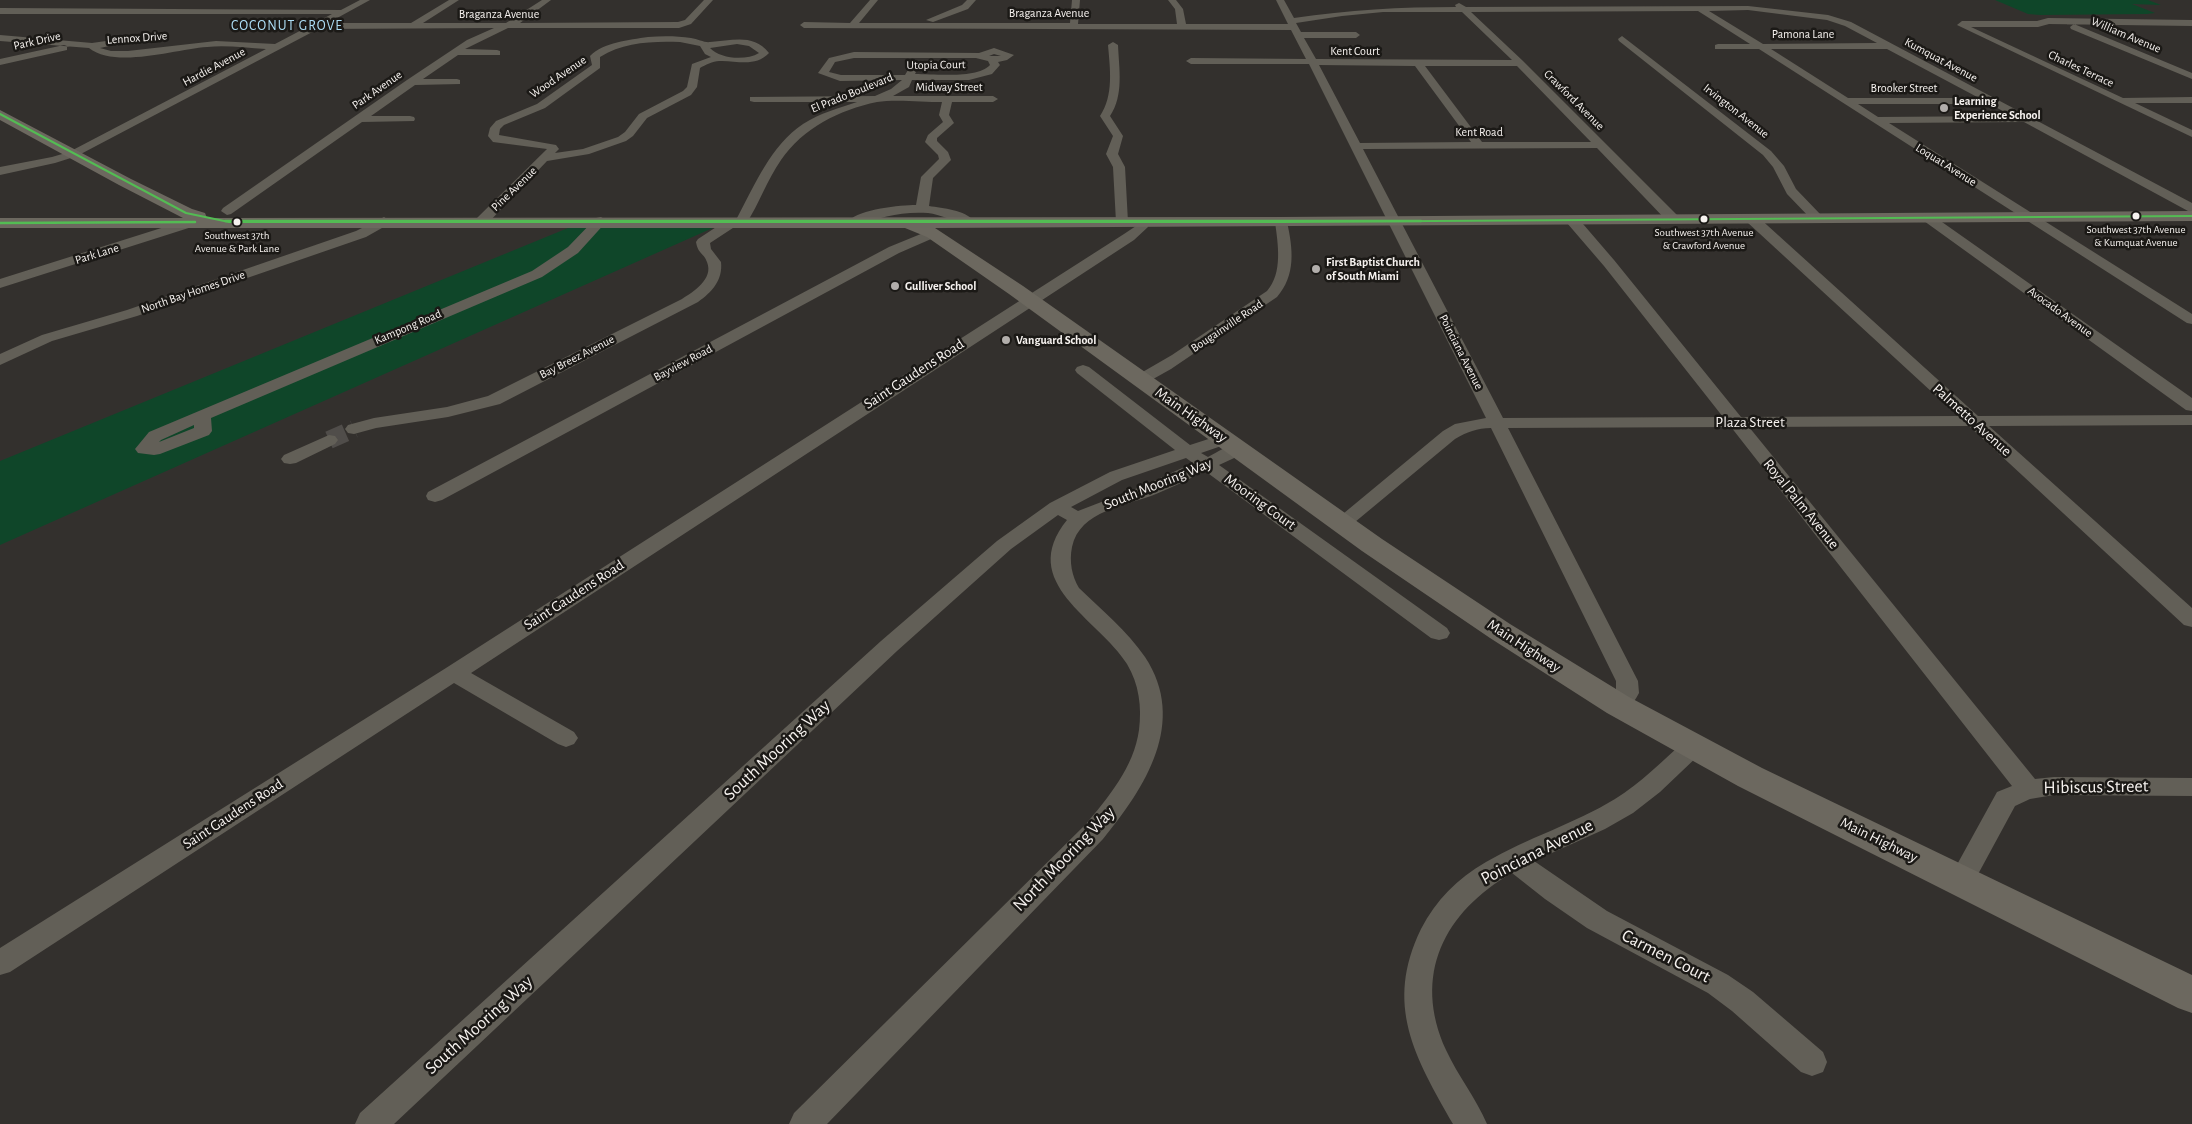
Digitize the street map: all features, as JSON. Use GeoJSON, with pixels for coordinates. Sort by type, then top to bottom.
{"type":"FeatureCollection","features":[{"type":"Feature","properties":{"kind":"main road"},"geometry":{"type":"LineString","coordinates":[[0,114],[186,214],[226,216],[384,221],[1122,222],[2192,216]]}},
{"type":"Feature","properties":{"kind":"main road"},"geometry":{"type":"LineString","coordinates":[[0,223],[193,222],[226,216]]}},
{"type":"Feature","properties":{"kind":"main road","name":"Main Highway"},"geometry":{"type":"LineString","coordinates":[[902,221],[933,233],[1342,523],[1500,632],[1618,705],[1693,747],[2192,995]]}},
{"type":"Feature","properties":{"kind":"main road"},"geometry":{"type":"LineString","coordinates":[[933,233],[940,225],[960,221]]}},
{"type":"Feature","properties":{"kind":"street","name":"Hardie Avenue"},"geometry":{"type":"LineString","coordinates":[[0,170],[55,160],[73,154],[366,0]]}},
{"type":"Feature","properties":{"kind":"street"},"geometry":{"type":"LineString","coordinates":[[412,26],[455,0]]}},
{"type":"Feature","properties":{"kind":"street","name":"Park Avenue"},"geometry":{"type":"LineString","coordinates":[[226,216],[358,119],[454,52],[475,39],[518,21],[547,0]]}},
{"type":"Feature","properties":{"kind":"street","name":"Braganza Avenue"},"geometry":{"type":"LineString","coordinates":[[316,26],[681,24],[688,22],[709,0]]}},
{"type":"Feature","properties":{"kind":"street"},"geometry":{"type":"LineString","coordinates":[[852,25],[866,12],[874,0]]}},
{"type":"Feature","properties":{"kind":"street"},"geometry":{"type":"LineString","coordinates":[[926,25],[932,20],[965,8],[972,0]]}},
{"type":"Feature","properties":{"kind":"street"},"geometry":{"type":"LineString","coordinates":[[1074,25],[1076,0]]}},
{"type":"Feature","properties":{"kind":"street"},"geometry":{"type":"LineString","coordinates":[[1172,0],[1179,9],[1182,26]]}},
{"type":"Feature","properties":{"kind":"street","name":"Poinciana Avenue"},"geometry":{"type":"LineString","coordinates":[[1280,0],[1357,146],[1627,681],[1628,693],[1618,705]]}},
{"type":"Feature","properties":{"kind":"street","name":"Crawford Avenue"},"geometry":{"type":"LineString","coordinates":[[1455,0],[1463,10],[1520,63],[1673,219]]}},
{"type":"Feature","properties":{"kind":"street"},"geometry":{"type":"LineString","coordinates":[[1624,0],[1639,9]]}},
{"type":"Feature","properties":{"kind":"street"},"geometry":{"type":"LineString","coordinates":[[1737,0],[1748,8]]}},
{"type":"Feature","properties":{"kind":"street"},"geometry":{"type":"LineString","coordinates":[[44,12],[68,2]]}},
{"type":"Feature","properties":{"kind":"street"},"geometry":{"type":"LineString","coordinates":[[235,12],[256,2]]}},
{"type":"Feature","properties":{"kind":"street"},"geometry":{"type":"LineString","coordinates":[[150,12],[171,3]]}},
{"type":"Feature","properties":{"kind":"street","name":"Kumquat Avenue"},"geometry":{"type":"LineString","coordinates":[[1295,28],[1360,11],[1748,8],[1839,21],[2192,208]]}},
{"type":"Feature","properties":{"kind":"street","name":"Loquat Avenue"},"geometry":{"type":"LineString","coordinates":[[1701,9],[2192,320]]}},
{"type":"Feature","properties":{"kind":"street"},"geometry":{"type":"LineString","coordinates":[[0,12],[344,12]]}},
{"type":"Feature","properties":{"kind":"street"},"geometry":{"type":"LineString","coordinates":[[2048,21],[2192,23]]}},
{"type":"Feature","properties":{"kind":"street","name":"Charles Terrace"},"geometry":{"type":"LineString","coordinates":[[2048,21],[2038,24],[1961,25],[2192,134]]}},
{"type":"Feature","properties":{"kind":"street","name":"William Avenue"},"geometry":{"type":"LineString","coordinates":[[2048,21],[2072,26],[2192,76]]}},
{"type":"Feature","properties":{"kind":"street","name":"Braganza Avenue"},"geometry":{"type":"LineString","coordinates":[[804,25],[1074,25],[1295,28]]}},
{"type":"Feature","properties":{"kind":"street","name":"El Prado Boulevard"},"geometry":{"type":"LineString","coordinates":[[738,221],[775,160],[792,138],[817,120],[876,99],[905,85],[926,25]]}},
{"type":"Feature","properties":{"kind":"street"},"geometry":{"type":"LineString","coordinates":[[1295,28],[1356,35]]}},
{"type":"Feature","properties":{"kind":"street","name":"Lennox Drive"},"geometry":{"type":"LineString","coordinates":[[0,38],[92,46],[118,43]]}},
{"type":"Feature","properties":{"kind":"street","name":"Irvington Avenue"},"geometry":{"type":"LineString","coordinates":[[1622,39],[1767,153],[1778,166],[1791,191],[1818,218]]}},
{"type":"Feature","properties":{"kind":"street","name":"Wood Avenue"},"geometry":{"type":"LineString","coordinates":[[546,158],[553,150],[552,147],[497,140],[493,136],[495,128],[503,121],[540,106],[588,75],[597,66],[595,56],[607,49],[628,44],[664,40],[691,40],[706,46],[728,42],[745,42],[758,47],[764,53],[758,57],[748,59],[717,58]]}},
{"type":"Feature","properties":{"kind":"street","name":"Lennox Drive"},"geometry":{"type":"LineString","coordinates":[[161,41],[187,46]]}},
{"type":"Feature","properties":{"kind":"street","name":"Park Drive"},"geometry":{"type":"LineString","coordinates":[[0,62],[80,44]]}},
{"type":"Feature","properties":{"kind":"street","name":"Lennox Drive"},"geometry":{"type":"LineString","coordinates":[[92,46],[100,53],[119,54],[215,44],[279,47]]}},
{"type":"Feature","properties":{"kind":"street"},"geometry":{"type":"LineString","coordinates":[[1113,45],[1115,75],[1113,104],[1106,116],[1118,136],[1112,154],[1119,167],[1122,222]]}},
{"type":"Feature","properties":{"kind":"street"},"geometry":{"type":"LineString","coordinates":[[546,158],[580,153],[622,139],[629,134],[643,116],[687,93],[692,87],[695,66],[717,58],[717,56],[708,52],[706,46]]}},
{"type":"Feature","properties":{"kind":"street","name":"Utopia Court"},"geometry":{"type":"LineString","coordinates":[[990,77],[980,80],[976,76],[909,78],[817,77],[833,60],[846,56],[918,46],[980,56],[992,60]]}},
{"type":"Feature","properties":{"kind":"street","name":"Pamona Lane"},"geometry":{"type":"LineString","coordinates":[[1718,47],[1889,46]]}},
{"type":"Feature","properties":{"kind":"street"},"geometry":{"type":"LineString","coordinates":[[980,56],[994,51],[1010,54],[1004,58],[992,60],[995,65],[990,77]]}},
{"type":"Feature","properties":{"kind":"street"},"geometry":{"type":"LineString","coordinates":[[454,52],[497,53]]}},
{"type":"Feature","properties":{"kind":"street"},"geometry":{"type":"LineString","coordinates":[[833,60],[823,56],[838,52],[846,56]]}},
{"type":"Feature","properties":{"kind":"street","name":"Kent Court"},"geometry":{"type":"LineString","coordinates":[[1191,61],[1520,63]]}},
{"type":"Feature","properties":{"kind":"street"},"geometry":{"type":"LineString","coordinates":[[1418,63],[1479,146]]}},
{"type":"Feature","properties":{"kind":"street"},"geometry":{"type":"LineString","coordinates":[[990,77],[1001,74]]}},
{"type":"Feature","properties":{"kind":"street"},"geometry":{"type":"LineString","coordinates":[[410,82],[457,82]]}},
{"type":"Feature","properties":{"kind":"street","name":"Midway Street"},"geometry":{"type":"LineString","coordinates":[[754,99],[993,99]]}},
{"type":"Feature","properties":{"kind":"street"},"geometry":{"type":"LineString","coordinates":[[922,210],[926,177],[946,160],[944,154],[931,142],[932,137],[949,123],[944,114],[948,99]]}},
{"type":"Feature","properties":{"kind":"street"},"geometry":{"type":"LineString","coordinates":[[2120,100],[2192,100]]}},
{"type":"Feature","properties":{"kind":"street","name":"Brooker Street"},"geometry":{"type":"LineString","coordinates":[[1846,101],[1993,101]]}},
{"type":"Feature","properties":{"kind":"street"},"geometry":{"type":"LineString","coordinates":[[358,119],[410,119]]}},
{"type":"Feature","properties":{"kind":"street"},"geometry":{"type":"LineString","coordinates":[[1875,120],[2026,119]]}},
{"type":"Feature","properties":{"kind":"street","name":"Kent Road"},"geometry":{"type":"LineString","coordinates":[[1357,146],[1601,145]]}},
{"type":"Feature","properties":{"kind":"street","name":"Pine Avenue"},"geometry":{"type":"LineString","coordinates":[[482,221],[546,158]]}},
{"type":"Feature","properties":{"kind":"street"},"geometry":{"type":"LineString","coordinates":[[855,221],[881,213],[922,210],[948,213],[960,221]]}},
{"type":"Feature","properties":{"kind":"street","name":"Avocado Avenue"},"geometry":{"type":"LineString","coordinates":[[1928,218],[2192,406]]}},
{"type":"Feature","properties":{"kind":"street","name":"Palmetto Avenue"},"geometry":{"type":"LineString","coordinates":[[1752,219],[2192,620]]}},
{"type":"Feature","properties":{"kind":"street","name":"Royal Palm Avenue"},"geometry":{"type":"LineString","coordinates":[[1572,220],[2029,789]]}},
{"type":"Feature","properties":{"kind":"street","name":"North Bay Homes Drive"},"geometry":{"type":"LineString","coordinates":[[0,360],[39,341],[159,304],[360,234],[384,221]]}},
{"type":"Feature","properties":{"kind":"street","name":"Kampong Road"},"geometry":{"type":"LineString","coordinates":[[202,415],[538,274],[574,250],[601,221]]}},
{"type":"Feature","properties":{"kind":"street","name":"Bay Breez Avenue"},"geometry":{"type":"LineString","coordinates":[[354,429],[374,423],[448,412],[494,400],[687,302],[706,289],[713,278],[715,266],[704,250],[702,244],[704,240],[738,221]]}},
{"type":"Feature","properties":{"kind":"street","name":"Park Lane"},"geometry":{"type":"LineString","coordinates":[[0,284],[193,222]]}},
{"type":"Feature","properties":{"kind":"street","name":"Saint Gaudens Road"},"geometry":{"type":"LineString","coordinates":[[0,963],[454,673],[1129,237],[1142,227],[1142,222]]}},
{"type":"Feature","properties":{"kind":"street","name":"Bougainville Road"},"geometry":{"type":"LineString","coordinates":[[1140,380],[1173,362],[1238,316],[1266,300],[1275,292],[1283,274],[1284,239],[1281,222]]}},
{"type":"Feature","properties":{"kind":"street","name":"Bayview Road"},"geometry":{"type":"LineString","coordinates":[[435,496],[887,254],[933,233]]}},
{"type":"Feature","properties":{"kind":"street","name":"Mooring Court"},"geometry":{"type":"LineString","coordinates":[[1082,370],[1187,451],[1439,633]]}},
{"type":"Feature","properties":{"kind":"street","name":"Plaza Street"},"geometry":{"type":"LineString","coordinates":[[1342,523],[1449,434],[1474,424],[2192,420]]}},
{"type":"Feature","properties":{"kind":"street"},"geometry":{"type":"LineString","coordinates":[[290,459],[329,440]]}},
{"type":"Feature","properties":{"kind":"street","name":"South Mooring Way"},"geometry":{"type":"LineString","coordinates":[[371,1124],[943,597],[1020,533],[1067,513],[1116,476],[1187,451],[1231,444]]}},
{"type":"Feature","properties":{"kind":"street","name":"South Mooring Way"},"geometry":{"type":"LineString","coordinates":[[1067,513],[1091,510],[1150,490],[1207,464],[1231,444]]}},
{"type":"Feature","properties":{"kind":"street","name":"North Mooring Way"},"geometry":{"type":"LineString","coordinates":[[805,1124],[1094,832],[1126,792],[1142,764],[1150,734],[1151,696],[1145,678],[1126,648],[1071,592],[1062,575],[1061,545],[1069,529],[1067,513]]}},
{"type":"Feature","properties":{"kind":"street"},"geometry":{"type":"LineString","coordinates":[[454,673],[566,738]]}},
{"type":"Feature","properties":{"kind":"street","name":"Poinciana Avenue"},"geometry":{"type":"LineString","coordinates":[[1472,1124],[1438,1066],[1423,1027],[1418,999],[1420,976],[1431,941],[1451,906],[1470,887],[1514,860],[1626,805],[1693,747]]}},
{"type":"Feature","properties":{"kind":"street","name":"Hibiscus Street"},"geometry":{"type":"LineString","coordinates":[[1961,881],[2006,799],[2029,789],[2054,786],[2192,787]]}},
{"type":"Feature","properties":{"kind":"street","name":"Carmen Court"},"geometry":{"type":"LineString","coordinates":[[1514,860],[1547,887],[1597,920],[1628,938],[1698,972],[1729,991],[1789,1045],[1812,1062]]}},
{"type":"Feature","properties":{"kind":"green space"},"geometry":{"type":"Polygon","coordinates":[[[1995,0],[2148,0],[2161,5],[2132,4],[2155,13],[2147,14],[2040,15],[2028,14],[1995,0]]]}},
{"type":"Feature","properties":{"kind":"green space"},"geometry":{"type":"Polygon","coordinates":[[[715,227],[0,545],[0,461],[568,228],[715,227]]]}},
{"type":"Feature","properties":{"kind":"tunnel"},"geometry":{"type":"LineString","coordinates":[[329,440],[354,429]]}},
{"type":"Feature","properties":{"kind":"transit line"},"geometry":{"type":"LineString","coordinates":[[0,114],[186,213],[229,222],[1281,222],[2192,216]]}},
{"type":"Feature","properties":{"kind":"transit line"},"geometry":{"type":"LineString","coordinates":[[0,223],[195,222]]}},
{"type":"Feature","properties":{"kind":"place","name":"Learning Experience School"},"geometry":{"type":"Point","coordinates":[1944,108]}},
{"type":"Feature","properties":{"kind":"place","name":"Southwest 37th Avenue & Kumquat Avenue"},"geometry":{"type":"Point","coordinates":[2136,216]}},
{"type":"Feature","properties":{"kind":"place","name":"Southwest 37th Avenue & Crawford Avenue"},"geometry":{"type":"Point","coordinates":[1704,219]}},
{"type":"Feature","properties":{"kind":"place","name":"Southwest 37th Avenue & Park Lane"},"geometry":{"type":"Point","coordinates":[237,222]}},
{"type":"Feature","properties":{"kind":"place","name":"First Baptist Church of South Miami"},"geometry":{"type":"Point","coordinates":[1316,269]}},
{"type":"Feature","properties":{"kind":"place","name":"Gulliver School"},"geometry":{"type":"Point","coordinates":[895,286]}},
{"type":"Feature","properties":{"kind":"place","name":"Vanguard School"},"geometry":{"type":"Point","coordinates":[1006,340]}},
{"type":"Feature","properties":{"kind":"district","name":"COCONUT GROVE"},"geometry":{"type":"Point","coordinates":[287,26]}}]}
